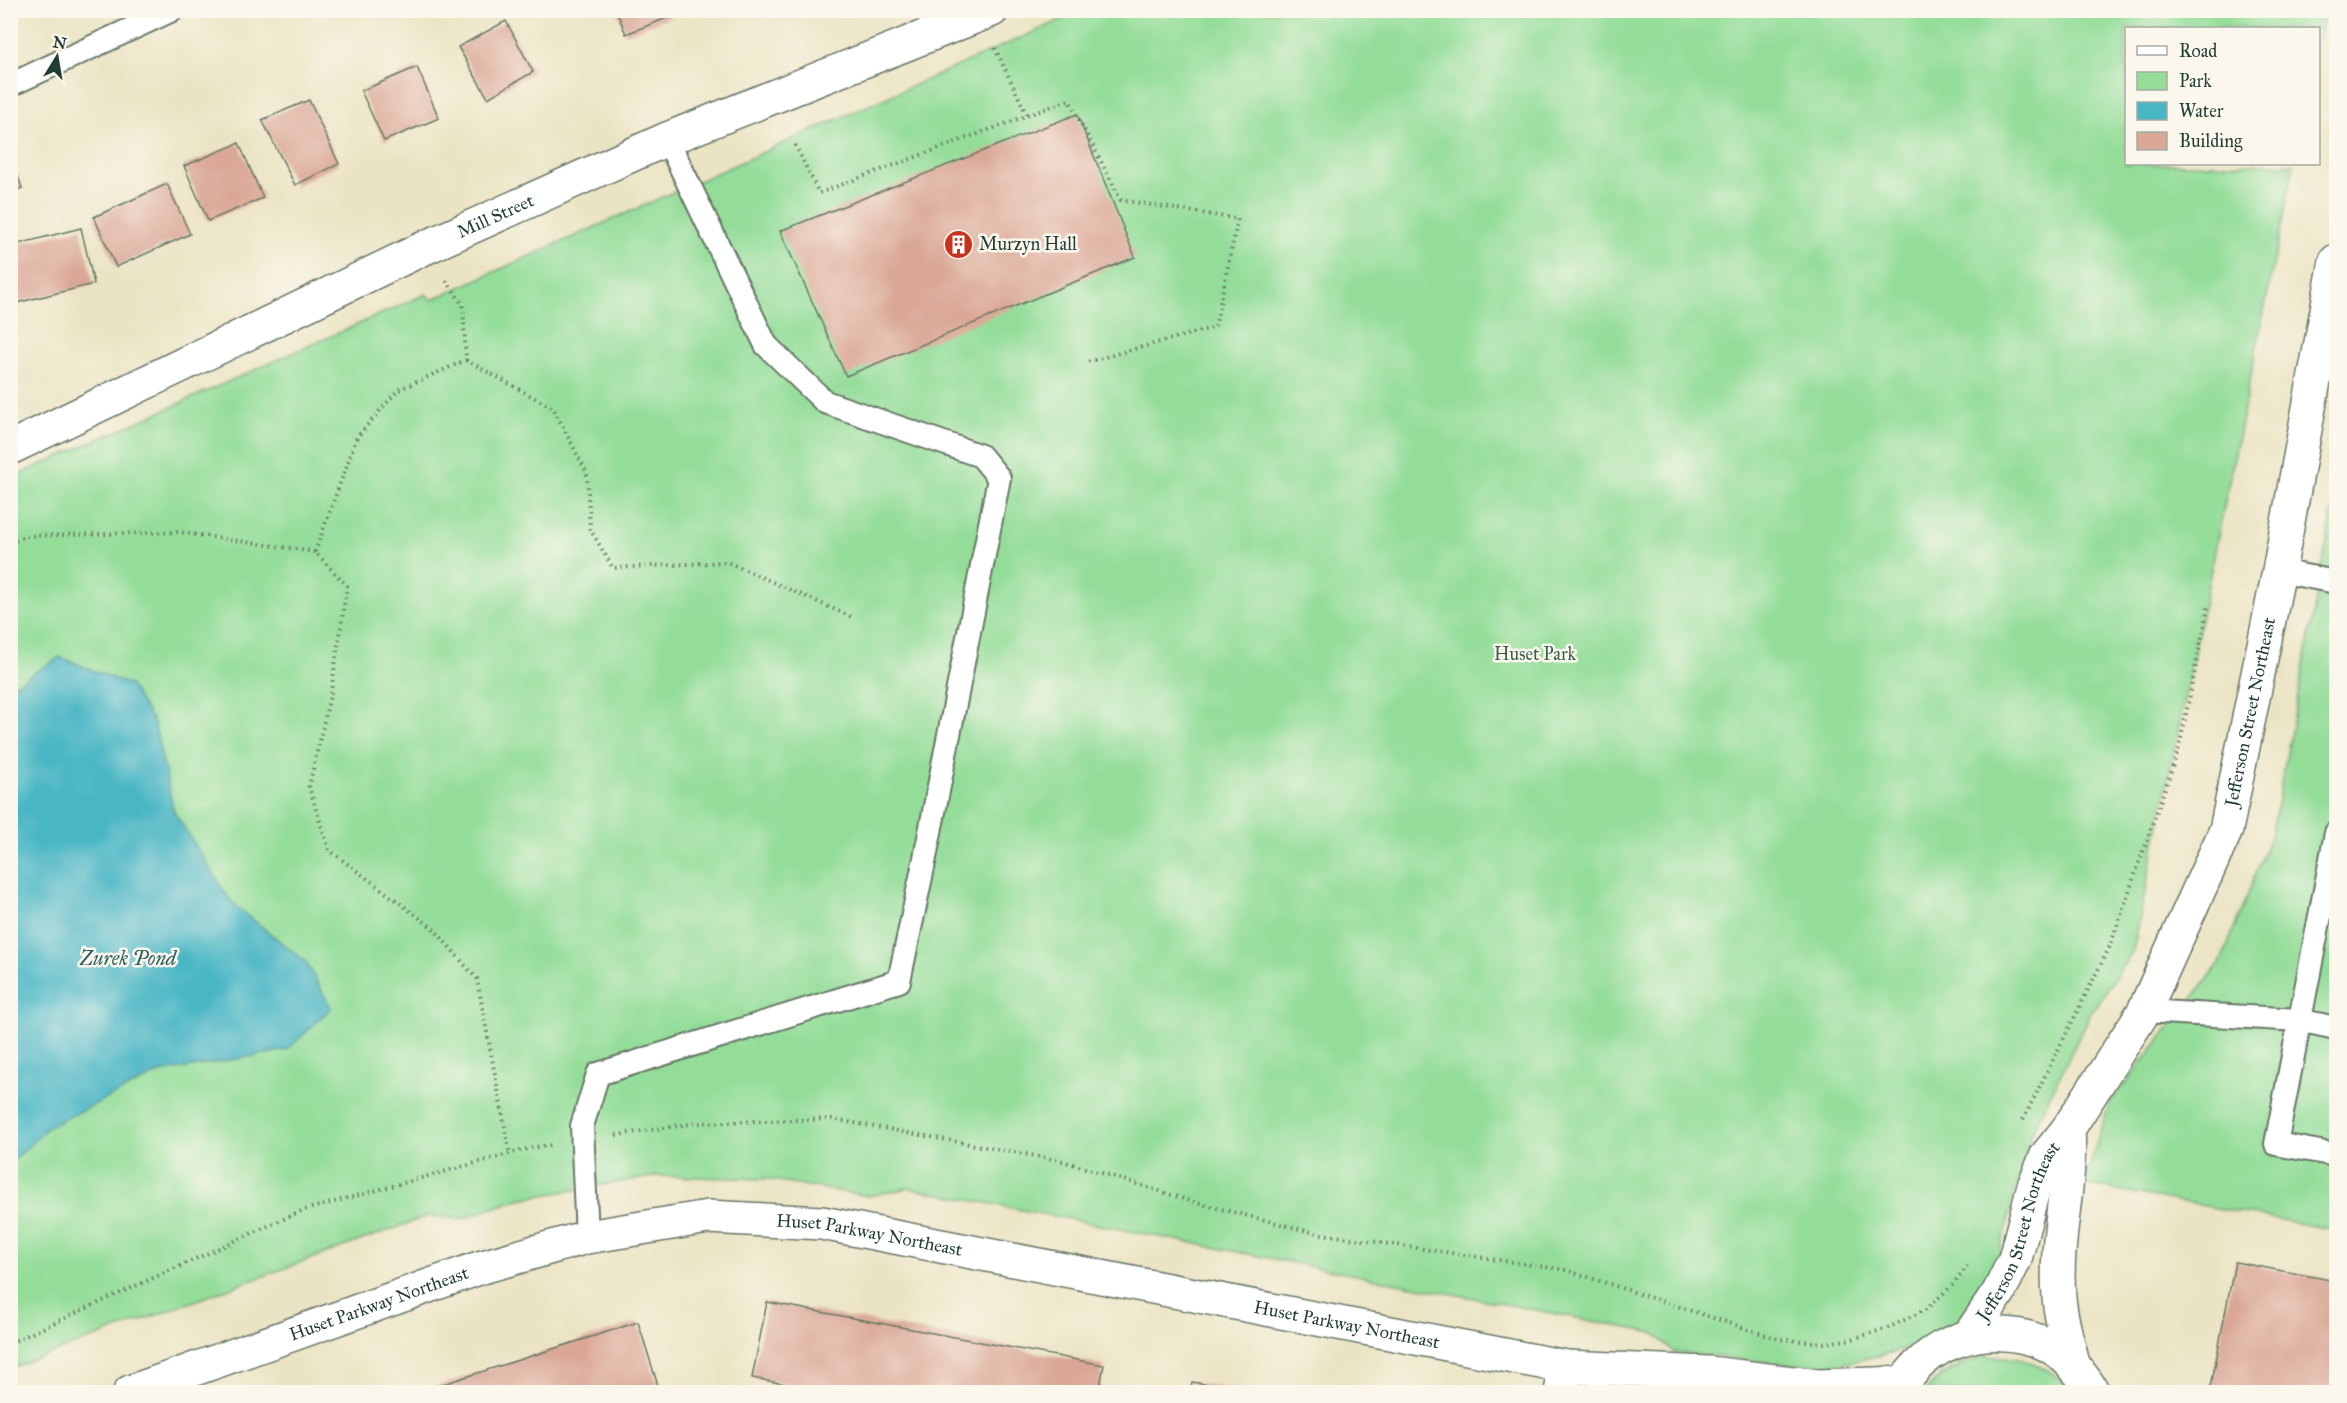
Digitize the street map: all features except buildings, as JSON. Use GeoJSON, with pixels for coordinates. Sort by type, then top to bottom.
{"type":"FeatureCollection","features":[{"type":"Feature","properties":{"kind":"street","name":"Mill Street"},"geometry":{"type":"LineString","coordinates":[[10,448],[420,250],[667,139],[987,13]]}},
{"type":"Feature","properties":{"kind":"street","name":"Jefferson Street Northeast"},"geometry":{"type":"LineString","coordinates":[[1969,1336],[1999,1292],[2016,1259],[2034,1186],[2047,1155],[2068,1129],[2144,1011],[2226,830],[2279,571],[2337,261]]}},
{"type":"Feature","properties":{"kind":"street","name":"Jefferson Street Northeast"},"geometry":{"type":"LineString","coordinates":[[2068,1129],[2070,1158],[2060,1239],[2059,1296],[2073,1364]]}},
{"type":"Feature","properties":{"kind":"street","name":"Huset Parkway Northeast"},"geometry":{"type":"LineString","coordinates":[[130,1392],[479,1268],[587,1237],[708,1217],[822,1223],[1563,1380],[1624,1371],[1709,1373],[1818,1386],[1901,1388]]}},
{"type":"Feature","properties":{"kind":"street"},"geometry":{"type":"LineString","coordinates":[[1901,1388],[1921,1362],[1943,1346],[1969,1336],[2006,1334],[2042,1343],[2073,1364],[2093,1392]]}},
{"type":"Feature","properties":{"kind":"street","name":"Huset Parkway Northeast"},"geometry":{"type":"LineString","coordinates":[[1624,1371],[1678,1392]]}},
{"type":"Feature","properties":{"kind":"lane"},"geometry":{"type":"LineString","coordinates":[[10,85],[172,10]]}},
{"type":"Feature","properties":{"kind":"lane"},"geometry":{"type":"LineString","coordinates":[[587,1237],[582,1126],[598,1074],[899,981],[926,858],[999,478],[981,456],[825,402],[766,345],[667,139]]}},
{"type":"Feature","properties":{"kind":"lane"},"geometry":{"type":"LineString","coordinates":[[2279,571],[2337,582]]}},
{"type":"Feature","properties":{"kind":"lane"},"geometry":{"type":"LineString","coordinates":[[2337,833],[2298,1020],[2276,1144],[2337,1155]]}},
{"type":"Feature","properties":{"kind":"lane"},"geometry":{"type":"LineString","coordinates":[[2144,1011],[2298,1020],[2337,1028]]}},
{"type":"Feature","properties":{"kind":"path"},"geometry":{"type":"LineString","coordinates":[[987,13],[1027,115]]}},
{"type":"Feature","properties":{"kind":"path"},"geometry":{"type":"LineString","coordinates":[[795,145],[819,193],[1069,99],[1121,200],[1238,219],[1215,327],[1087,362]]}},
{"type":"Feature","properties":{"kind":"path"},"geometry":{"type":"LineString","coordinates":[[420,250],[463,305],[466,360]]}},
{"type":"Feature","properties":{"kind":"path"},"geometry":{"type":"LineString","coordinates":[[315,552],[357,436],[398,390],[466,360]]}},
{"type":"Feature","properties":{"kind":"path"},"geometry":{"type":"LineString","coordinates":[[466,360],[553,408],[586,473],[590,530],[613,568],[727,562],[854,618]]}},
{"type":"Feature","properties":{"kind":"path"},"geometry":{"type":"LineString","coordinates":[[10,543],[25,536],[178,532],[315,552],[347,586],[331,691],[309,787],[329,850],[434,928],[477,979],[510,1154]]}},
{"type":"Feature","properties":{"kind":"path"},"geometry":{"type":"LineString","coordinates":[[2023,1121],[2110,946],[2179,748],[2208,607]]}},
{"type":"Feature","properties":{"kind":"path"},"geometry":{"type":"LineString","coordinates":[[621,1134],[697,1123],[832,1119],[1063,1161],[1194,1202],[1315,1233],[1566,1270],[1778,1339],[1826,1343],[1852,1340],[1888,1328],[1925,1310],[1954,1284],[1971,1259]]}},
{"type":"Feature","properties":{"kind":"path"},"geometry":{"type":"LineString","coordinates":[[10,1343],[301,1211],[534,1147]]}},
{"type":"Feature","properties":{"kind":"green space","name":"Huset Park"},"geometry":{"type":"Polygon","coordinates":[[[1081,11],[2325,11],[2320,37],[2320,27],[2125,27],[2125,165],[2294,165],[2133,951],[2091,1013],[2031,1134],[1996,1265],[1956,1326],[1900,1351],[1837,1365],[1785,1364],[1674,1352],[1654,1333],[909,1188],[868,1196],[767,1179],[657,1176],[519,1199],[461,1219],[428,1216],[11,1368],[11,478],[426,294],[431,300],[1081,11]]]}},
{"type":"Feature","properties":{"kind":"green space"},"geometry":{"type":"Polygon","coordinates":[[[2336,494],[2336,1230],[2084,1184],[2109,1104],[2221,962],[2272,832],[2336,494]]]}},
{"type":"Feature","properties":{"kind":"green space"},"geometry":{"type":"Polygon","coordinates":[[[1983,1356],[2020,1359],[2043,1367],[2063,1382],[2071,1392],[1926,1392],[1944,1374],[1983,1356]]]}},
{"type":"Feature","properties":{"kind":"water","name":"Zurek Pond"},"geometry":{"type":"Polygon","coordinates":[[[60,657],[130,685],[154,723],[174,812],[232,903],[306,962],[331,1008],[287,1050],[159,1073],[48,1127],[11,1163],[11,687],[60,657]]]}},
{"type":"Feature","properties":{"kind":"place","name":"Murzyn Hall"},"geometry":{"type":"Point","coordinates":[958,244]}}]}
